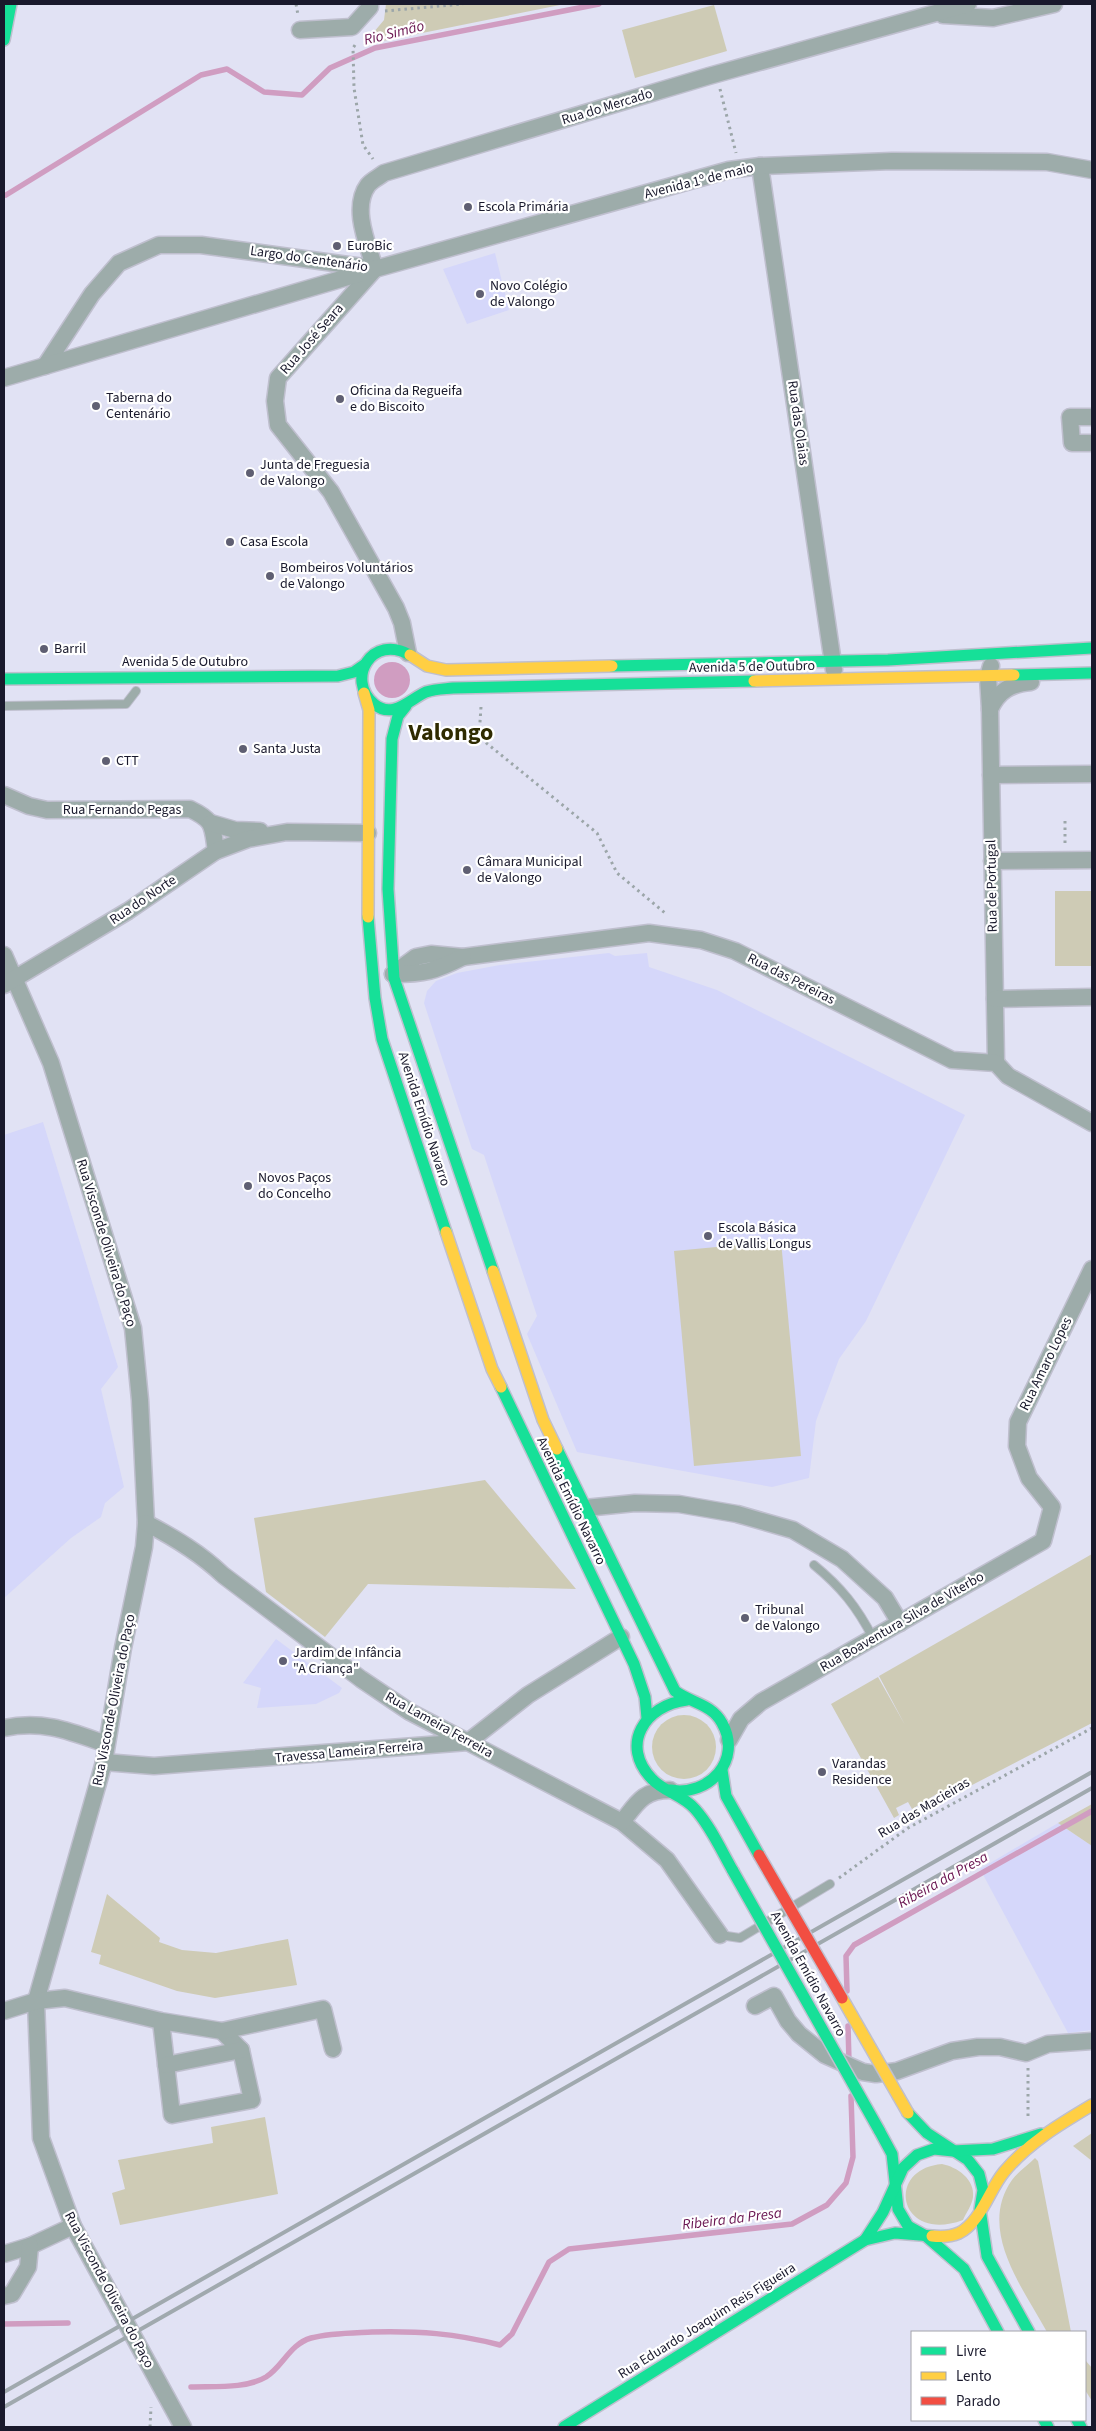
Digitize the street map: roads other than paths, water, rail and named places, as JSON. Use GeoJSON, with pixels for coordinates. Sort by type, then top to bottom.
{"type":"FeatureCollection","features":[{"type":"Feature","properties":{"kind":"main road"},"geometry":{"type":"LineString","coordinates":[[4,40],[12,4]]}},
{"type":"Feature","properties":{"kind":"main road","name":"Avenida 5 de Outubro"},"geometry":{"type":"LineString","coordinates":[[4,679],[331,676],[354,672],[364,665],[370,657],[387,648],[398,649],[429,667],[453,670],[833,662],[1092,648]]}},
{"type":"Feature","properties":{"kind":"main road"},"geometry":{"type":"LineString","coordinates":[[411,703],[420,690],[422,678],[412,656]]}},
{"type":"Feature","properties":{"kind":"main road"},"geometry":{"type":"LineString","coordinates":[[364,665],[361,674],[364,694]]}},
{"type":"Feature","properties":{"kind":"main road","name":"Avenida 5 de Outubro"},"geometry":{"type":"LineString","coordinates":[[351,690],[364,694],[378,707],[387,710],[411,703],[424,693],[453,688],[988,677],[1092,673]]}},
{"type":"Feature","properties":{"kind":"main road","name":"Avenida 5 de Outubro"},"geometry":{"type":"LineString","coordinates":[[117,692],[150,691]]}},
{"type":"Feature","properties":{"kind":"main road","name":"Avenida Emídio Navarro"},"geometry":{"type":"LineString","coordinates":[[364,694],[369,710],[368,833],[371,977],[382,1039],[466,1297],[492,1369],[644,1686],[648,1708],[647,1718],[640,1731],[638,1746],[640,1760],[646,1773],[657,1784],[686,1798],[698,1812],[892,2154],[895,2187]]}},
{"type":"Feature","properties":{"kind":"main road","name":"Avenida Emídio Navarro"},"geometry":{"type":"LineString","coordinates":[[411,703],[398,716],[392,739],[387,912],[389,951],[393,974],[490,1289],[544,1420],[675,1691],[688,1700],[702,1704],[715,1713]]}},
{"type":"Feature","properties":{"kind":"main road"},"geometry":{"type":"LineString","coordinates":[[371,977],[393,974]]}},
{"type":"Feature","properties":{"kind":"main road"},"geometry":{"type":"LineString","coordinates":[[466,1297],[490,1289]]}},
{"type":"Feature","properties":{"kind":"main road"},"geometry":{"type":"LineString","coordinates":[[647,1718],[658,1708],[672,1701],[688,1700]]}},
{"type":"Feature","properties":{"kind":"main road"},"geometry":{"type":"LineString","coordinates":[[715,1713],[724,1726],[729,1740]]}},
{"type":"Feature","properties":{"kind":"main road","name":"Avenida Emídio Navarro"},"geometry":{"type":"LineString","coordinates":[[729,1740],[728,1756],[722,1770],[726,1796],[908,2113],[927,2133],[953,2151]]}},
{"type":"Feature","properties":{"kind":"main road"},"geometry":{"type":"LineString","coordinates":[[670,1790],[684,1792],[699,1789],[712,1782],[722,1770]]}},
{"type":"Feature","properties":{"kind":"main road"},"geometry":{"type":"LineString","coordinates":[[926,2236],[944,2237],[959,2232],[971,2223],[1004,2172],[1045,2133],[1092,2105]]}},
{"type":"Feature","properties":{"kind":"main road"},"geometry":{"type":"LineString","coordinates":[[997,2331],[964,2269],[926,2236],[908,2226],[898,2209],[895,2187],[903,2168],[916,2155],[934,2149],[953,2151],[993,2149],[1045,2133]]}},
{"type":"Feature","properties":{"kind":"main road"},"geometry":{"type":"LineString","coordinates":[[953,2151],[968,2160],[979,2174],[983,2190],[980,2209],[987,2256],[1028,2331]]}},
{"type":"Feature","properties":{"kind":"main road","name":"Rua Eduardo Joaquim Reis Figueira"},"geometry":{"type":"LineString","coordinates":[[865,2240],[883,2212],[895,2187]]}},
{"type":"Feature","properties":{"kind":"main road","name":"Rua Eduardo Joaquim Reis Figueira"},"geometry":{"type":"LineString","coordinates":[[564,2427],[865,2240],[895,2233],[926,2236]]}},
{"type":"Feature","properties":{"kind":"street","name":"Rua do Mercado"},"geometry":{"type":"LineString","coordinates":[[375,269],[362,222],[362,200],[368,184],[384,173],[709,76],[968,4]]}},
{"type":"Feature","properties":{"kind":"street","name":"Rua do Mercado"},"geometry":{"type":"LineString","coordinates":[[934,14],[993,18],[1034,7],[1054,4]]}},
{"type":"Feature","properties":{"kind":"street"},"geometry":{"type":"LineString","coordinates":[[300,30],[352,27],[370,7],[375,8]]}},
{"type":"Feature","properties":{"kind":"street","name":"Avenida 1º de maio"},"geometry":{"type":"LineString","coordinates":[[375,269],[729,170],[760,166],[892,161],[1047,162],[1092,170]]}},
{"type":"Feature","properties":{"kind":"street","name":"Rua das Olaias"},"geometry":{"type":"LineString","coordinates":[[760,166],[835,680]]}},
{"type":"Feature","properties":{"kind":"street","name":"Largo do Centenário"},"geometry":{"type":"LineString","coordinates":[[45,366],[92,294],[119,263],[159,245],[202,245],[375,269]]}},
{"type":"Feature","properties":{"kind":"street","name":"Largo do Centenário"},"geometry":{"type":"LineString","coordinates":[[4,378],[375,269]]}},
{"type":"Feature","properties":{"kind":"street","name":"Rua José Seara"},"geometry":{"type":"LineString","coordinates":[[375,269],[278,378],[275,401],[278,424],[331,492],[396,608],[412,656]]}},
{"type":"Feature","properties":{"kind":"street"},"geometry":{"type":"LineString","coordinates":[[1092,417],[1070,417],[1072,444],[1092,443]]}},
{"type":"Feature","properties":{"kind":"street"},"geometry":{"type":"LineString","coordinates":[[988,677],[991,666],[999,661],[1047,657],[1056,650]]}},
{"type":"Feature","properties":{"kind":"street"},"geometry":{"type":"LineString","coordinates":[[957,677],[979,692],[990,709],[996,698],[1006,688],[1034,682],[1042,675]]}},
{"type":"Feature","properties":{"kind":"street","name":"Rua de Portugal"},"geometry":{"type":"LineString","coordinates":[[988,677],[996,1063]]}},
{"type":"Feature","properties":{"kind":"street"},"geometry":{"type":"LineString","coordinates":[[991,775],[1092,774]]}},
{"type":"Feature","properties":{"kind":"street","name":"Rua Fernando Pegas"},"geometry":{"type":"LineString","coordinates":[[4,794],[29,806],[47,810],[190,809],[211,823]]}},
{"type":"Feature","properties":{"kind":"street"},"geometry":{"type":"LineString","coordinates":[[211,823],[216,851]]}},
{"type":"Feature","properties":{"kind":"street","name":"Rua do Norte"},"geometry":{"type":"LineString","coordinates":[[211,823],[235,830],[368,833]]}},
{"type":"Feature","properties":{"kind":"street","name":"Rua do Norte"},"geometry":{"type":"LineString","coordinates":[[9,982],[128,911],[216,851],[248,839],[287,832]]}},
{"type":"Feature","properties":{"kind":"street"},"geometry":{"type":"LineString","coordinates":[[992,861],[1092,860]]}},
{"type":"Feature","properties":{"kind":"street","name":"Rua das Pereiras"},"geometry":{"type":"LineString","coordinates":[[393,974],[416,958],[431,954],[463,957],[649,933],[700,940],[735,951],[952,1060],[996,1063]]}},
{"type":"Feature","properties":{"kind":"street","name":"Rua Visconde Oliveira do Paço"},"geometry":{"type":"LineString","coordinates":[[4,955],[9,982],[51,1064],[133,1328],[140,1400],[146,1524],[144,1547],[104,1762],[36,2001],[41,2138],[73,2226],[183,2427]]}},
{"type":"Feature","properties":{"kind":"street"},"geometry":{"type":"LineString","coordinates":[[995,999],[1092,997]]}},
{"type":"Feature","properties":{"kind":"street"},"geometry":{"type":"LineString","coordinates":[[996,1063],[1008,1076],[1092,1124]]}},
{"type":"Feature","properties":{"kind":"street","name":"Rua Amaro Lopes"},"geometry":{"type":"LineString","coordinates":[[1043,1541],[1052,1507],[1029,1478],[1018,1446],[1018,1422],[1092,1269]]}},
{"type":"Feature","properties":{"kind":"street"},"geometry":{"type":"LineString","coordinates":[[585,1508],[635,1503],[679,1504],[737,1514],[793,1530],[842,1559],[885,1598],[900,1623]]}},
{"type":"Feature","properties":{"kind":"street","name":"Rua Lameira Ferreira"},"geometry":{"type":"LineString","coordinates":[[146,1524],[174,1537],[204,1556],[224,1575],[361,1679],[410,1712],[622,1822],[667,1860],[720,1935]]}},
{"type":"Feature","properties":{"kind":"street","name":"Rua Boaventura Silva de Viterbo"},"geometry":{"type":"LineString","coordinates":[[729,1740],[741,1719],[761,1702],[1043,1541]]}},
{"type":"Feature","properties":{"kind":"street"},"geometry":{"type":"LineString","coordinates":[[468,1742],[528,1695],[620,1637]]}},
{"type":"Feature","properties":{"kind":"street","name":"Rua Boaventura Silva de Viterbo"},"geometry":{"type":"LineString","coordinates":[[715,1713],[732,1712],[761,1702]]}},
{"type":"Feature","properties":{"kind":"street"},"geometry":{"type":"LineString","coordinates":[[4,1728],[24,1724],[55,1726],[106,1744]]}},
{"type":"Feature","properties":{"kind":"street","name":"Travessa Lameira Ferreira"},"geometry":{"type":"LineString","coordinates":[[104,1762],[154,1766],[468,1742]]}},
{"type":"Feature","properties":{"kind":"street"},"geometry":{"type":"LineString","coordinates":[[622,1822],[643,1792],[646,1773]]}},
{"type":"Feature","properties":{"kind":"street"},"geometry":{"type":"LineString","coordinates":[[635,1805],[646,1794],[657,1790],[670,1790]]}},
{"type":"Feature","properties":{"kind":"street"},"geometry":{"type":"LineString","coordinates":[[755,2006],[774,1996],[794,2027],[825,2055],[864,2072],[876,2074],[897,2071],[952,2050],[978,2047],[1000,2048],[1026,2053],[1048,2044],[1092,2041]]}},
{"type":"Feature","properties":{"kind":"street"},"geometry":{"type":"LineString","coordinates":[[4,2011],[36,2001],[65,1998],[161,2020],[222,2031],[323,2009],[333,2049]]}},
{"type":"Feature","properties":{"kind":"street"},"geometry":{"type":"LineString","coordinates":[[161,2020],[172,2115],[252,2100],[241,2050],[222,2031]]}},
{"type":"Feature","properties":{"kind":"street"},"geometry":{"type":"LineString","coordinates":[[166,2065],[241,2050]]}},
{"type":"Feature","properties":{"kind":"street"},"geometry":{"type":"LineString","coordinates":[[4,2254],[30,2246],[73,2226]]}},
{"type":"Feature","properties":{"kind":"street"},"geometry":{"type":"LineString","coordinates":[[4,2296],[12,2294],[28,2267],[30,2246]]}},
{"type":"Feature","properties":{"kind":"lane"},"geometry":{"type":"LineString","coordinates":[[4,706],[126,704],[136,691]]}},
{"type":"Feature","properties":{"kind":"lane"},"geometry":{"type":"LineString","coordinates":[[392,739],[402,747]]}},
{"type":"Feature","properties":{"kind":"lane"},"geometry":{"type":"LineString","coordinates":[[390,786],[401,777]]}},
{"type":"Feature","properties":{"kind":"lane"},"geometry":{"type":"LineString","coordinates":[[814,1565],[827,1575],[858,1608],[873,1638]]}},
{"type":"Feature","properties":{"kind":"lane"},"geometry":{"type":"LineString","coordinates":[[720,1935],[740,1938],[830,1884]]}},
{"type":"Feature","properties":{"kind":"waterway","name":"Rio Simão"},"geometry":{"type":"LineString","coordinates":[[6,195],[201,75],[227,69],[264,92],[302,95],[330,68],[375,48],[599,4]]}},
{"type":"Feature","properties":{"kind":"waterway","name":"Ribeira da Presa"},"geometry":{"type":"LineString","coordinates":[[847,1991],[846,1956],[854,1945],[1092,1811]]}},
{"type":"Feature","properties":{"kind":"waterway","name":"Ribeira da Presa"},"geometry":{"type":"LineString","coordinates":[[848,2026],[849,2061]]}},
{"type":"Feature","properties":{"kind":"waterway","name":"Ribeira da Presa"},"geometry":{"type":"LineString","coordinates":[[191,2387],[229,2386],[258,2381],[272,2372],[298,2345],[311,2338],[326,2335],[405,2332],[452,2335],[500,2345],[512,2334],[549,2262],[569,2249],[792,2224],[827,2205],[846,2183],[853,2157],[851,2096]]}},
{"type":"Feature","properties":{"kind":"waterway","name":"Ribeira da Presa"},"geometry":{"type":"LineString","coordinates":[[4,2324],[68,2323]]}},
{"type":"Feature","properties":{"kind":"railway"},"geometry":{"type":"LineString","coordinates":[[4,2392],[1092,1772]]}},
{"type":"Feature","properties":{"kind":"railway"},"geometry":{"type":"LineString","coordinates":[[4,2407],[1092,1788]]}},
{"type":"Feature","properties":{"kind":"place","name":"Escola Primária"},"geometry":{"type":"Point","coordinates":[468,207]}},
{"type":"Feature","properties":{"kind":"place","name":"EuroBic"},"geometry":{"type":"Point","coordinates":[337,246]}},
{"type":"Feature","properties":{"kind":"place","name":"Novo Colégio de Valongo"},"geometry":{"type":"Point","coordinates":[480,294]}},
{"type":"Feature","properties":{"kind":"place","name":"Oficina da Regueifa e do Biscoito"},"geometry":{"type":"Point","coordinates":[340,399]}},
{"type":"Feature","properties":{"kind":"place","name":"Taberna do Centenário"},"geometry":{"type":"Point","coordinates":[96,406]}},
{"type":"Feature","properties":{"kind":"place","name":"Junta de Freguesia de Valongo"},"geometry":{"type":"Point","coordinates":[250,473]}},
{"type":"Feature","properties":{"kind":"place","name":"Casa Escola"},"geometry":{"type":"Point","coordinates":[230,542]}},
{"type":"Feature","properties":{"kind":"place","name":"Bombeiros Voluntários de Valongo"},"geometry":{"type":"Point","coordinates":[270,576]}},
{"type":"Feature","properties":{"kind":"place","name":"Barril"},"geometry":{"type":"Point","coordinates":[44,649]}},
{"type":"Feature","properties":{"kind":"place","name":"Santa Justa"},"geometry":{"type":"Point","coordinates":[243,749]}},
{"type":"Feature","properties":{"kind":"place","name":"CTT"},"geometry":{"type":"Point","coordinates":[106,761]}},
{"type":"Feature","properties":{"kind":"place","name":"Câmara Municipal de Valongo"},"geometry":{"type":"Point","coordinates":[467,870]}},
{"type":"Feature","properties":{"kind":"place","name":"Novos Paços do Concelho"},"geometry":{"type":"Point","coordinates":[248,1186]}},
{"type":"Feature","properties":{"kind":"place","name":"Escola Básica de Vallis Longus"},"geometry":{"type":"Point","coordinates":[708,1236]}},
{"type":"Feature","properties":{"kind":"place","name":"Tribunal de Valongo"},"geometry":{"type":"Point","coordinates":[745,1618]}},
{"type":"Feature","properties":{"kind":"place","name":"Jardim de Infância \"A Criança\""},"geometry":{"type":"Point","coordinates":[283,1661]}},
{"type":"Feature","properties":{"kind":"place","name":"Varandas Residence"},"geometry":{"type":"Point","coordinates":[822,1772]}},
{"type":"Feature","properties":{"kind":"district","name":"Valongo"},"geometry":{"type":"Point","coordinates":[451,732]}}]}
